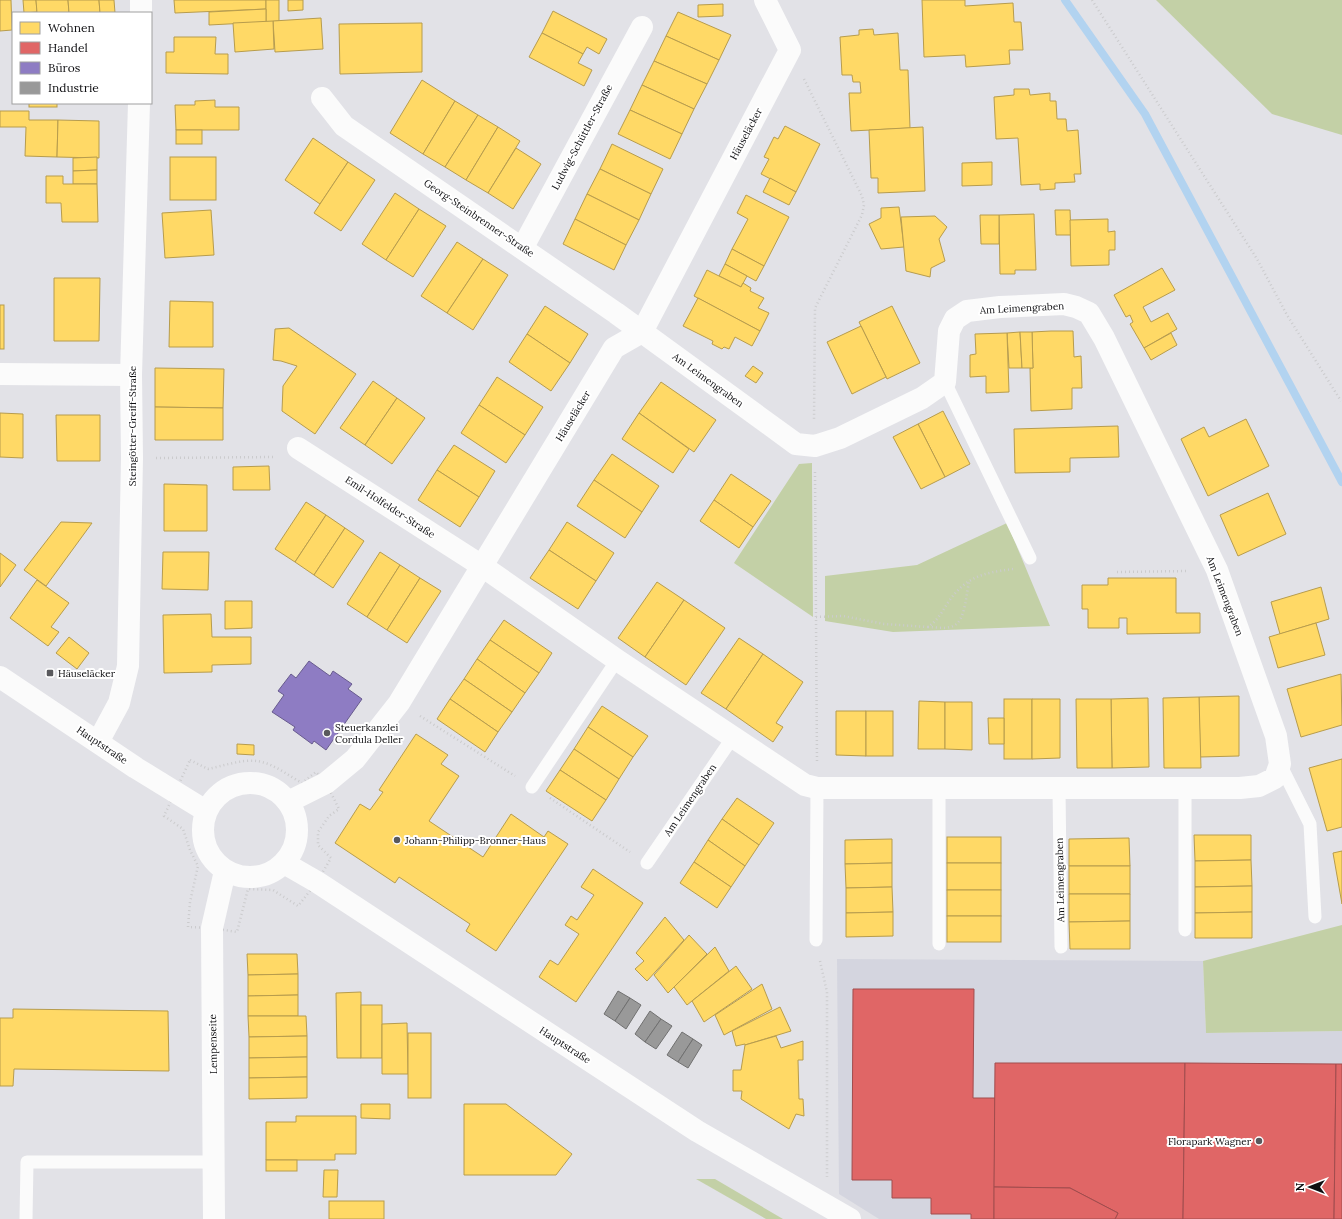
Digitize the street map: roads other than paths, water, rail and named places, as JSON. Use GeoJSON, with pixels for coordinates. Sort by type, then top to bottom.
{"type":"FeatureCollection","features":[{"type":"Feature","properties":{"kind":"street"},"geometry":{"type":"LineString","coordinates":[[141,0],[141,12]]}},
{"type":"Feature","properties":{"kind":"street","name":"Häuseläcker"},"geometry":{"type":"LineString","coordinates":[[288,802],[326,783],[355,759],[399,702],[614,348],[642,332],[790,50],[765,0]]}},
{"type":"Feature","properties":{"kind":"street","name":"Ludwig-Schüttler-Straße"},"geometry":{"type":"LineString","coordinates":[[523,248],[642,26]]}},
{"type":"Feature","properties":{"kind":"street","name":"Georg-Steinbrenner-Straße"},"geometry":{"type":"LineString","coordinates":[[322,98],[344,126],[523,248],[642,332]]}},
{"type":"Feature","properties":{"kind":"street","name":"Steingötter-Greiff-Straße"},"geometry":{"type":"LineString","coordinates":[[98,742],[119,703],[128,666],[132,458],[131,375],[139,104]]}},
{"type":"Feature","properties":{"kind":"street","name":"Am Leimengraben"},"geometry":{"type":"LineString","coordinates":[[642,332],[789,440],[796,444],[814,446],[840,438],[922,398],[945,382],[949,331],[955,319],[966,312],[1000,307],[1064,304],[1076,307],[1089,313],[1104,338],[1217,570],[1276,736],[1280,764]]}},
{"type":"Feature","properties":{"kind":"street"},"geometry":{"type":"LineString","coordinates":[[0,374],[131,375]]}},
{"type":"Feature","properties":{"kind":"street","name":"Emil-Holfelder-Straße"},"geometry":{"type":"LineString","coordinates":[[298,448],[482,566]]}},
{"type":"Feature","properties":{"kind":"street"},"geometry":{"type":"LineString","coordinates":[[482,566],[617,660],[805,785],[817,788],[1240,788],[1258,786],[1275,778],[1280,764]]}},
{"type":"Feature","properties":{"kind":"street","name":"Hauptstraße"},"geometry":{"type":"LineString","coordinates":[[0,677],[206,811]]}},
{"type":"Feature","properties":{"kind":"street"},"geometry":{"type":"LineString","coordinates":[[250,783],[271,788],[288,802],[294,812],[297,834],[290,855],[284,864],[274,871],[262,876],[250,878],[237,876],[225,871],[209,855],[205,844],[203,822],[206,811],[212,802],[229,788],[250,783]]}},
{"type":"Feature","properties":{"kind":"street","name":"Hauptstraße"},"geometry":{"type":"LineString","coordinates":[[284,864],[317,882],[697,1131],[850,1219]]}},
{"type":"Feature","properties":{"kind":"street","name":"Lempenseite"},"geometry":{"type":"LineString","coordinates":[[214,1219],[212,928],[225,871]]}},
{"type":"Feature","properties":{"kind":"lane"},"geometry":{"type":"LineString","coordinates":[[945,382],[1030,558]]}},
{"type":"Feature","properties":{"kind":"lane"},"geometry":{"type":"LineString","coordinates":[[532,787],[617,660]]}},
{"type":"Feature","properties":{"kind":"lane","name":"Am Leimengraben"},"geometry":{"type":"LineString","coordinates":[[647,864],[733,737]]}},
{"type":"Feature","properties":{"kind":"lane","name":"Am Leimengraben"},"geometry":{"type":"LineString","coordinates":[[1280,764],[1310,824],[1315,917]]}},
{"type":"Feature","properties":{"kind":"lane"},"geometry":{"type":"LineString","coordinates":[[816,940],[817,788]]}},
{"type":"Feature","properties":{"kind":"lane"},"geometry":{"type":"LineString","coordinates":[[939,788],[939,944]]}},
{"type":"Feature","properties":{"kind":"lane","name":"Am Leimengraben"},"geometry":{"type":"LineString","coordinates":[[1059,789],[1061,947]]}},
{"type":"Feature","properties":{"kind":"lane"},"geometry":{"type":"LineString","coordinates":[[1185,789],[1185,930]]}},
{"type":"Feature","properties":{"kind":"lane"},"geometry":{"type":"LineString","coordinates":[[26,1219],[27,1162],[214,1162]]}},
{"type":"Feature","properties":{"kind":"waterway"},"geometry":{"type":"LineString","coordinates":[[1065,0],[1145,114],[1342,482]]}},
{"type":"Feature","properties":{"kind":"place","name":"Häuseläcker"},"geometry":{"type":"Point","coordinates":[50,673]}},
{"type":"Feature","properties":{"kind":"place","name":"Steuerkanzlei Cordula Deller"},"geometry":{"type":"Point","coordinates":[327,733]}},
{"type":"Feature","properties":{"kind":"place","name":"Johann-Philipp-Bronner-Haus"},"geometry":{"type":"Point","coordinates":[397,840]}},
{"type":"Feature","properties":{"kind":"place","name":"Florapark Wagner"},"geometry":{"type":"Point","coordinates":[1259,1141]}}]}
